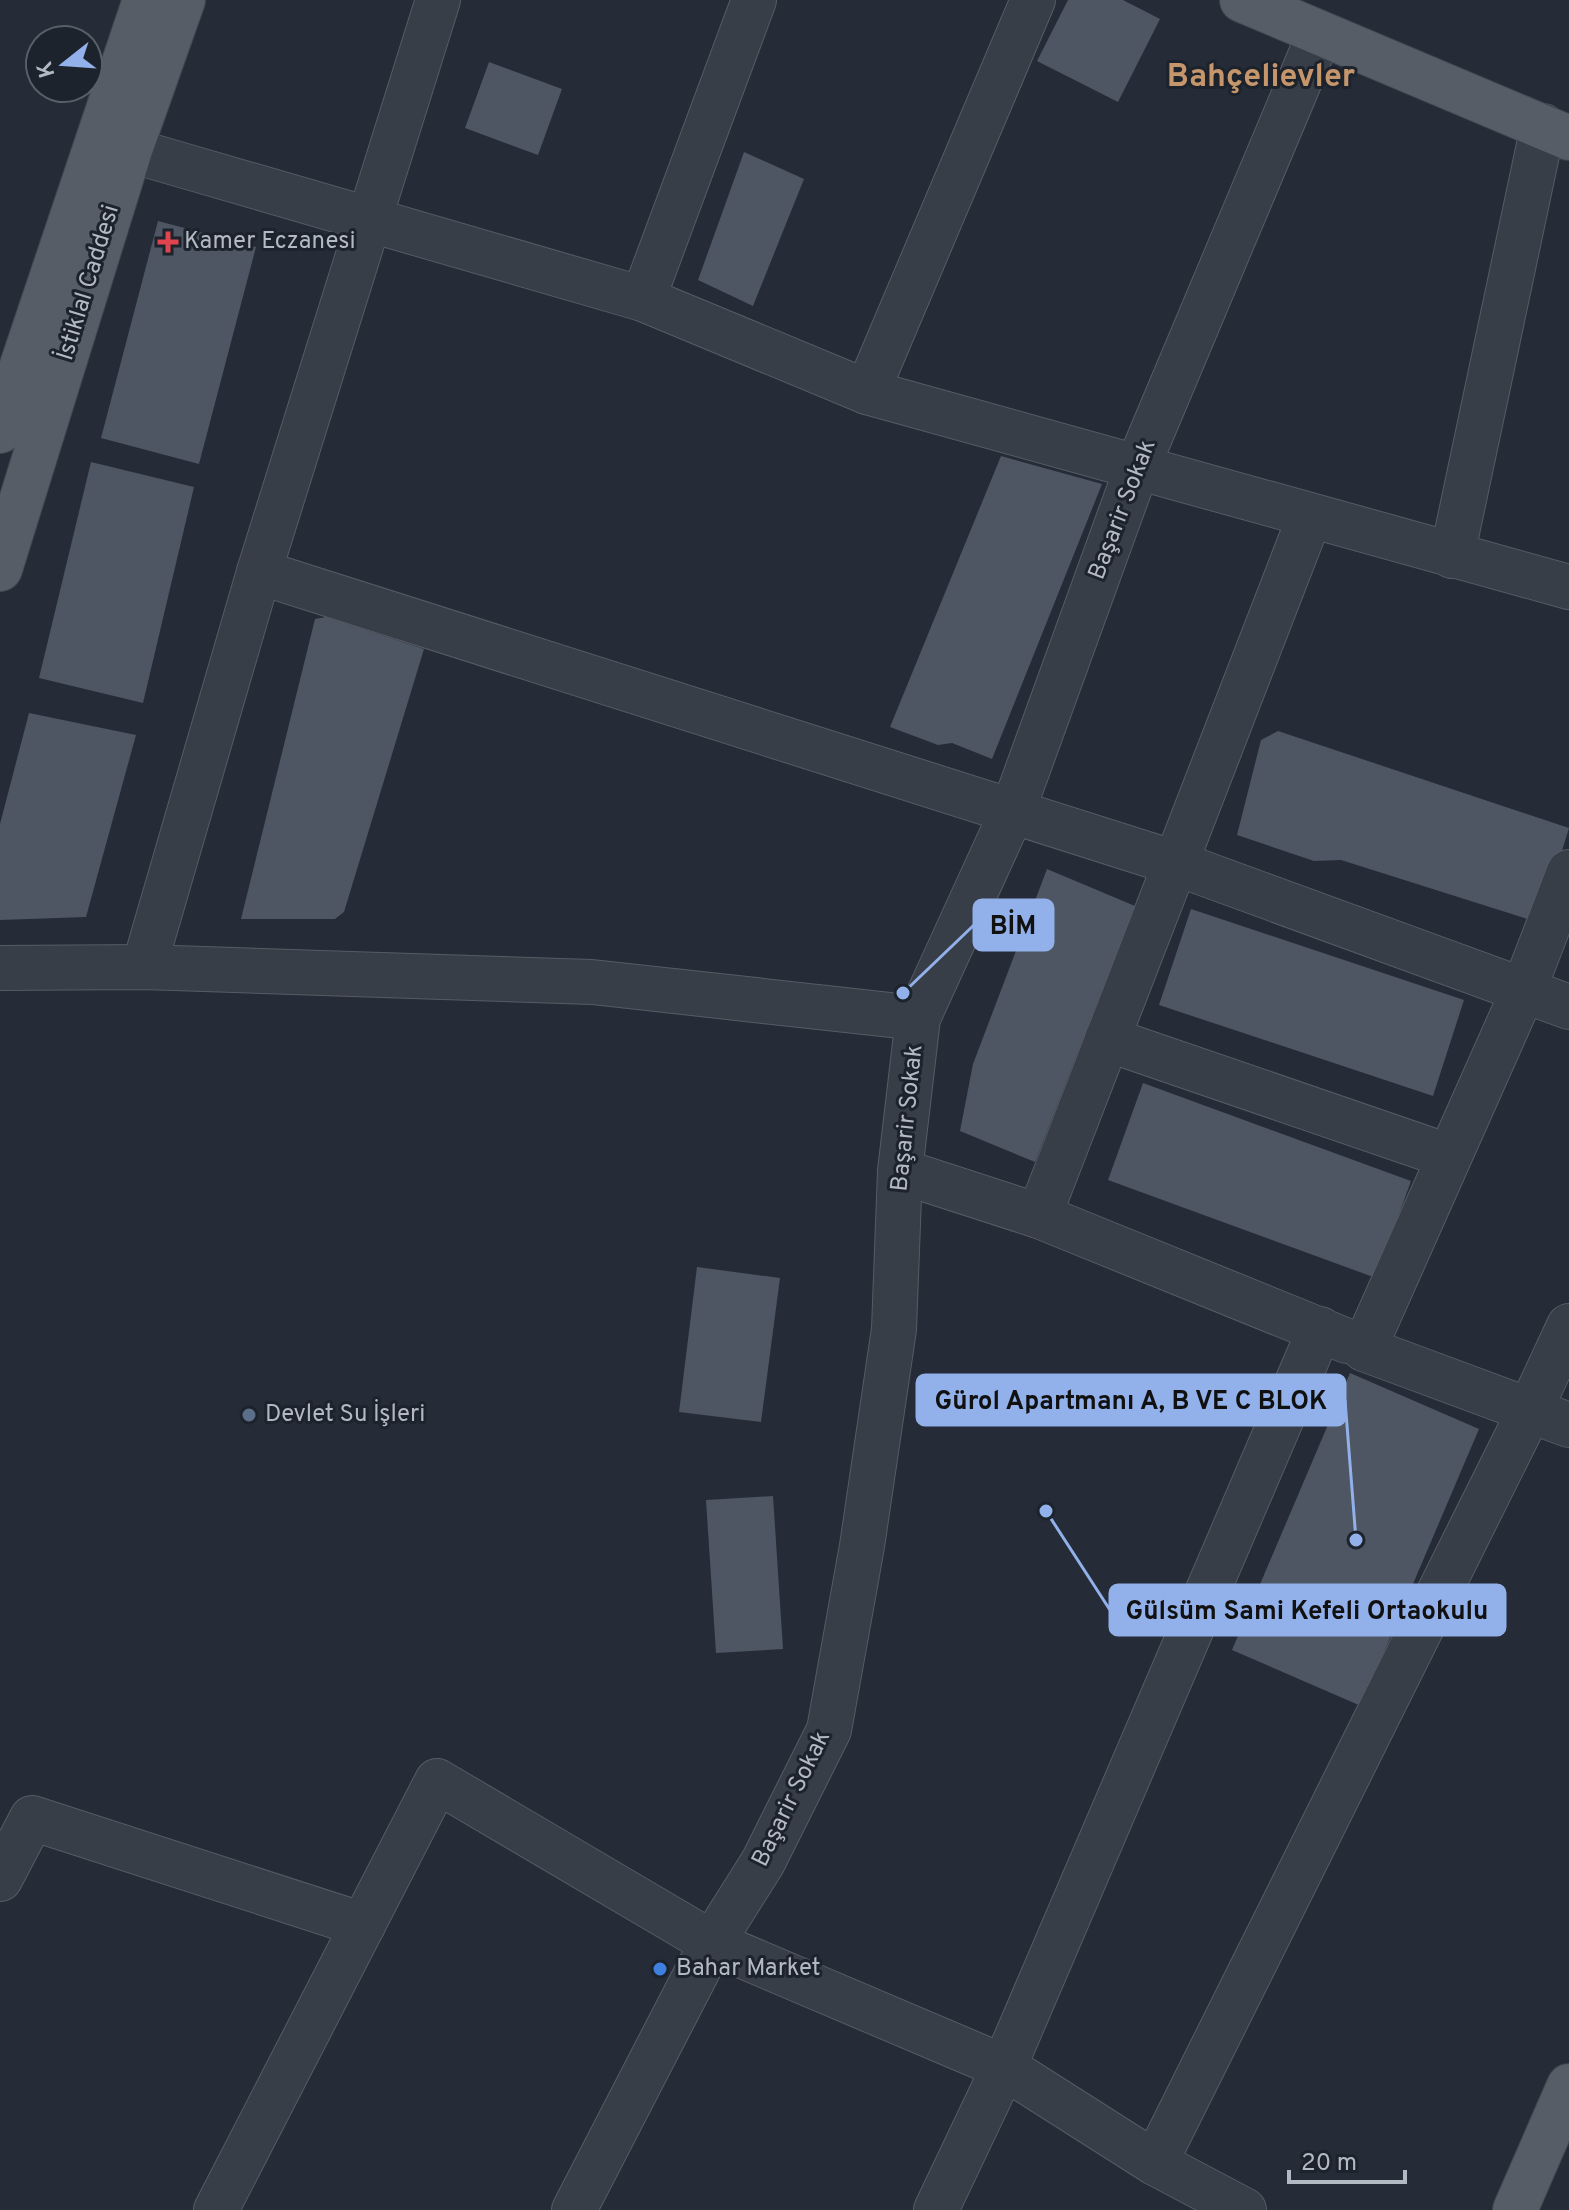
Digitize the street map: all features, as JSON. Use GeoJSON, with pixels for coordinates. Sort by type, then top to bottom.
{"type":"FeatureCollection","features":[{"type":"Feature","properties":{"kind":"main road","name":"İstiklal Caddesi"},"geometry":{"type":"LineString","coordinates":[[0,431],[145,0]]}},
{"type":"Feature","properties":{"kind":"main road","name":"İstiklal Caddesi"},"geometry":{"type":"LineString","coordinates":[[0,569],[130,150],[183,0]]}},
{"type":"Feature","properties":{"kind":"main road"},"geometry":{"type":"LineString","coordinates":[[1242,0],[1319,35],[1556,132]]}},
{"type":"Feature","properties":{"kind":"main road"},"geometry":{"type":"LineString","coordinates":[[1515,2210],[1569,2086]]}},
{"type":"Feature","properties":{"kind":"street"},"geometry":{"type":"LineString","coordinates":[[144,967],[259,572],[438,0]]}},
{"type":"Feature","properties":{"kind":"street"},"geometry":{"type":"LineString","coordinates":[[643,299],[754,0]]}},
{"type":"Feature","properties":{"kind":"street"},"geometry":{"type":"LineString","coordinates":[[867,392],[1033,0]]}},
{"type":"Feature","properties":{"kind":"street","name":"Başarir Sokak"},"geometry":{"type":"LineString","coordinates":[[574,2210],[712,1943],[763,1862],[829,1730],[862,1546],[894,1329],[900,1171],[918,1018],[1013,810],[1137,468],[1319,35]]}},
{"type":"Feature","properties":{"kind":"street"},"geometry":{"type":"LineString","coordinates":[[1452,556],[1556,132]]}},
{"type":"Feature","properties":{"kind":"street"},"geometry":{"type":"LineString","coordinates":[[130,150],[643,299],[867,392],[1569,587]]}},
{"type":"Feature","properties":{"kind":"street"},"geometry":{"type":"LineString","coordinates":[[1039,1216],[1178,864],[1310,516]]}},
{"type":"Feature","properties":{"kind":"street"},"geometry":{"type":"LineString","coordinates":[[259,572],[1178,864],[1569,1007]]}},
{"type":"Feature","properties":{"kind":"street"},"geometry":{"type":"LineString","coordinates":[[1364,1349],[1524,989],[1569,872]]}},
{"type":"Feature","properties":{"kind":"street"},"geometry":{"type":"LineString","coordinates":[[0,968],[144,967],[592,982],[918,1018]]}},
{"type":"Feature","properties":{"kind":"street"},"geometry":{"type":"LineString","coordinates":[[1107,1039],[1448,1156]]}},
{"type":"Feature","properties":{"kind":"street"},"geometry":{"type":"LineString","coordinates":[[900,1171],[1039,1216],[1364,1349],[1549,1419]]}},
{"type":"Feature","properties":{"kind":"street"},"geometry":{"type":"LineString","coordinates":[[1155,2163],[1549,1419],[1569,1326]]}},
{"type":"Feature","properties":{"kind":"street"},"geometry":{"type":"LineString","coordinates":[[936,2210],[1004,2067],[1320,1329]]}},
{"type":"Feature","properties":{"kind":"street"},"geometry":{"type":"LineString","coordinates":[[216,2210],[437,1781],[712,1943],[1004,2067],[1155,2163],[1244,2210]]}},
{"type":"Feature","properties":{"kind":"street"},"geometry":{"type":"LineString","coordinates":[[0,1879],[32,1818],[363,1925]]}},
{"type":"Feature","properties":{"kind":"building"},"geometry":{"type":"Polygon","coordinates":[[[1068,0],[1123,0],[1160,19],[1118,102],[1037,61],[1068,0]]]}},
{"type":"Feature","properties":{"kind":"building"},"geometry":{"type":"Polygon","coordinates":[[[489,62],[562,89],[538,155],[465,128],[489,62]]]}},
{"type":"Feature","properties":{"kind":"building"},"geometry":{"type":"Polygon","coordinates":[[[744,152],[804,179],[753,306],[698,280],[744,152]]]}},
{"type":"Feature","properties":{"kind":"building"},"geometry":{"type":"Polygon","coordinates":[[[158,221],[256,247],[199,464],[101,438],[158,221]]]}},
{"type":"Feature","properties":{"kind":"building"},"geometry":{"type":"Polygon","coordinates":[[[1001,456],[1102,484],[992,759],[952,743],[938,745],[890,727],[1001,456]]]}},
{"type":"Feature","properties":{"kind":"building"},"geometry":{"type":"Polygon","coordinates":[[[91,462],[194,487],[143,703],[39,678],[91,462]]]}},
{"type":"Feature","properties":{"kind":"building"},"geometry":{"type":"Polygon","coordinates":[[[326,617],[424,649],[344,912],[335,919],[241,919],[315,619],[326,617]]]}},
{"type":"Feature","properties":{"kind":"building"},"geometry":{"type":"Polygon","coordinates":[[[29,713],[136,735],[86,917],[0,920],[0,824],[29,713]]]}},
{"type":"Feature","properties":{"kind":"building"},"geometry":{"type":"Polygon","coordinates":[[[1278,731],[1569,828],[1540,923],[1341,860],[1314,861],[1237,835],[1261,740],[1278,731]]]}},
{"type":"Feature","properties":{"kind":"building"},"geometry":{"type":"Polygon","coordinates":[[[1047,869],[1135,906],[1035,1162],[960,1131],[973,1064],[1047,869]]]}},
{"type":"Feature","properties":{"kind":"building"},"geometry":{"type":"Polygon","coordinates":[[[1191,909],[1464,1000],[1433,1096],[1159,1005],[1191,909]]]}},
{"type":"Feature","properties":{"kind":"building"},"geometry":{"type":"Polygon","coordinates":[[[1143,1083],[1411,1181],[1376,1278],[1108,1180],[1143,1083]]]}},
{"type":"Feature","properties":{"kind":"building"},"geometry":{"type":"Polygon","coordinates":[[[697,1267],[780,1278],[761,1422],[679,1412],[697,1267]]]}},
{"type":"Feature","properties":{"kind":"building"},"geometry":{"type":"Polygon","coordinates":[[[1350,1373],[1479,1429],[1361,1706],[1232,1650],[1350,1373]]]}},
{"type":"Feature","properties":{"kind":"building"},"geometry":{"type":"Polygon","coordinates":[[[773,1496],[783,1649],[716,1653],[706,1500],[773,1496]]]}},
{"type":"Feature","properties":{"kind":"place","name":"Kamer Eczanesi"},"geometry":{"type":"Point","coordinates":[168,242]}},
{"type":"Feature","properties":{"kind":"place","name":"BİM"},"geometry":{"type":"Point","coordinates":[903,993]}},
{"type":"Feature","properties":{"kind":"place","name":"Devlet Su İşleri"},"geometry":{"type":"Point","coordinates":[249,1415]}},
{"type":"Feature","properties":{"kind":"place","name":"Gülsüm Sami Kefeli Ortaokulu"},"geometry":{"type":"Point","coordinates":[1046,1511]}},
{"type":"Feature","properties":{"kind":"place","name":"Gürol Apartmanı A, B VE C BLOK"},"geometry":{"type":"Point","coordinates":[1356,1540]}},
{"type":"Feature","properties":{"kind":"place","name":"Bahar Market"},"geometry":{"type":"Point","coordinates":[660,1969]}},
{"type":"Feature","properties":{"kind":"district","name":"Bahçelievler"},"geometry":{"type":"Point","coordinates":[1261,78]}}]}
